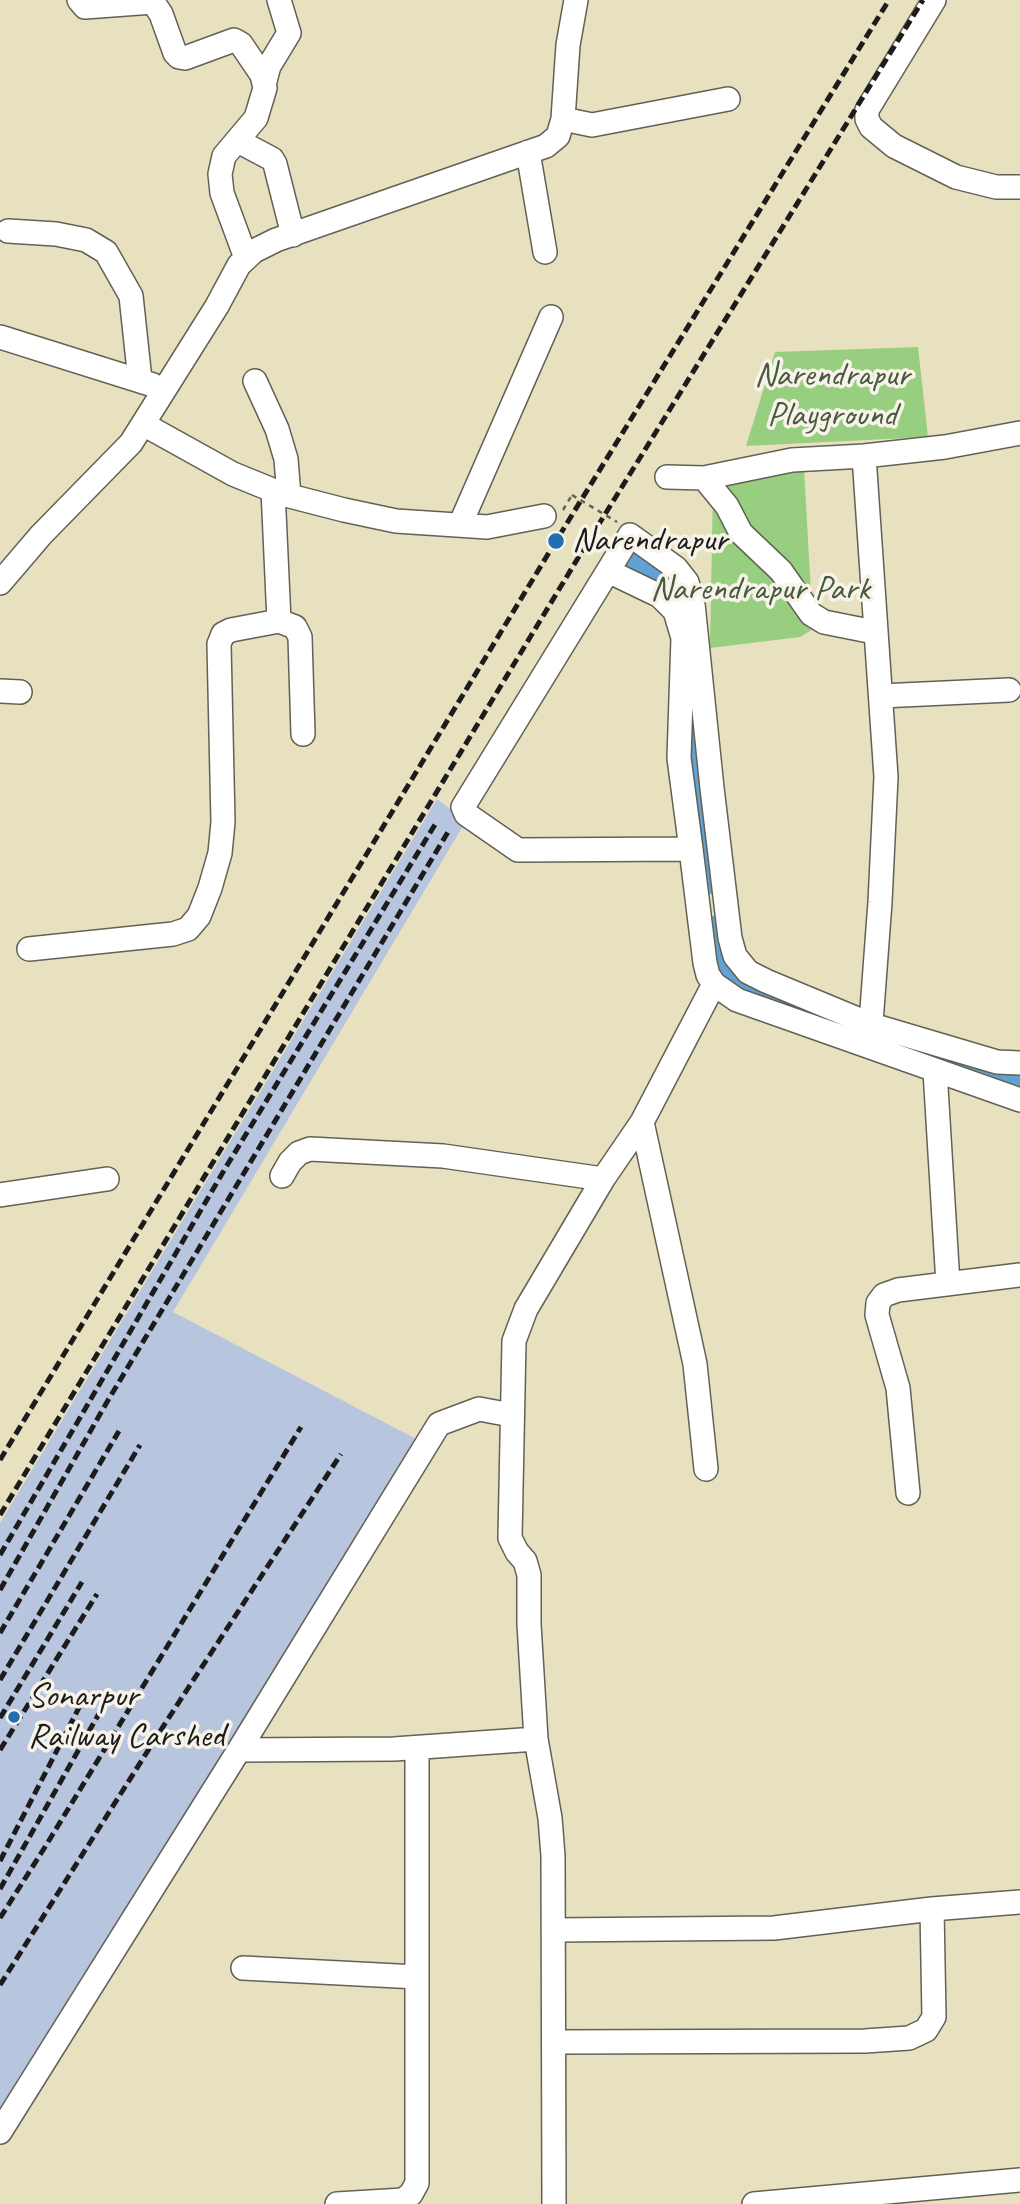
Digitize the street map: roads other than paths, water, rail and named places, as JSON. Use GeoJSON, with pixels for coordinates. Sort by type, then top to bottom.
{"type":"FeatureCollection","features":[{"type":"Feature","properties":{"kind":"street"},"geometry":{"type":"LineString","coordinates":[[79,0],[85,7],[153,2],[161,14],[174,53],[179,57],[185,58],[234,40],[241,44],[265,81]]}},
{"type":"Feature","properties":{"kind":"street"},"geometry":{"type":"LineString","coordinates":[[246,258],[222,193],[220,174],[224,156],[256,118],[270,66],[289,33],[279,0]]}},
{"type":"Feature","properties":{"kind":"street"},"geometry":{"type":"LineString","coordinates":[[0,583],[41,535],[131,443],[239,265],[254,250],[546,146],[558,136],[563,119],[568,46],[576,0]]}},
{"type":"Feature","properties":{"kind":"street"},"geometry":{"type":"LineString","coordinates":[[934,0],[867,110],[867,119],[871,127],[894,146],[957,177],[996,187],[1020,187]]}},
{"type":"Feature","properties":{"kind":"street"},"geometry":{"type":"LineString","coordinates":[[563,119],[592,125],[728,99]]}},
{"type":"Feature","properties":{"kind":"street"},"geometry":{"type":"LineString","coordinates":[[238,141],[272,159],[275,164],[293,235]]}},
{"type":"Feature","properties":{"kind":"street"},"geometry":{"type":"LineString","coordinates":[[528,152],[545,252]]}},
{"type":"Feature","properties":{"kind":"street"},"geometry":{"type":"LineString","coordinates":[[8,231],[86,240],[106,252],[131,296],[140,380]]}},
{"type":"Feature","properties":{"kind":"street"},"geometry":{"type":"LineString","coordinates":[[460,525],[551,317]]}},
{"type":"Feature","properties":{"kind":"street"},"geometry":{"type":"LineString","coordinates":[[0,337],[166,389]]}},
{"type":"Feature","properties":{"kind":"street"},"geometry":{"type":"LineString","coordinates":[[255,381],[277,429],[286,459],[281,493],[279,621]]}},
{"type":"Feature","properties":{"kind":"street"},"geometry":{"type":"LineString","coordinates":[[143,424],[233,474],[281,493],[396,521],[487,527],[553,514]]}},
{"type":"Feature","properties":{"kind":"street"},"geometry":{"type":"LineString","coordinates":[[667,477],[704,478],[792,460],[864,456],[945,447],[1020,433]]}},
{"type":"Feature","properties":{"kind":"street"},"geometry":{"type":"LineString","coordinates":[[864,456],[886,777],[870,1036]]}},
{"type":"Feature","properties":{"kind":"street"},"geometry":{"type":"LineString","coordinates":[[704,478],[727,506],[741,533],[781,571],[811,614],[824,622],[874,632]]}},
{"type":"Feature","properties":{"kind":"street"},"geometry":{"type":"LineString","coordinates":[[691,849],[518,850],[466,814],[463,807],[630,535],[676,568],[687,582],[693,604],[730,938],[735,956],[748,972],[935,1071],[1020,1100]]}},
{"type":"Feature","properties":{"kind":"street"},"geometry":{"type":"LineString","coordinates":[[608,570],[660,596],[675,611],[683,638],[679,758],[705,963],[708,975],[715,984],[737,1000],[870,1036],[997,1062],[1020,1063]]}},
{"type":"Feature","properties":{"kind":"street"},"geometry":{"type":"LineString","coordinates":[[29,949],[173,934],[188,929],[199,916],[211,888],[220,853],[223,822],[219,644],[223,634],[279,621],[295,627],[300,636],[303,734]]}},
{"type":"Feature","properties":{"kind":"street"},"geometry":{"type":"LineString","coordinates":[[881,696],[1009,690]]}},
{"type":"Feature","properties":{"kind":"street"},"geometry":{"type":"LineString","coordinates":[[554,2204],[554,1930],[551,1830],[536,1739],[529,1575],[525,1561],[510,1538],[512,1359],[519,1324],[526,1309],[603,1180],[642,1122],[715,984]]}},
{"type":"Feature","properties":{"kind":"street"},"geometry":{"type":"LineString","coordinates":[[935,1071],[947,1284]]}},
{"type":"Feature","properties":{"kind":"street"},"geometry":{"type":"LineString","coordinates":[[642,1122],[695,1364],[706,1469]]}},
{"type":"Feature","properties":{"kind":"street"},"geometry":{"type":"LineString","coordinates":[[282,1176],[299,1153],[310,1149],[443,1156],[603,1180]]}},
{"type":"Feature","properties":{"kind":"street"},"geometry":{"type":"LineString","coordinates":[[0,1195],[107,1179]]}},
{"type":"Feature","properties":{"kind":"street"},"geometry":{"type":"LineString","coordinates":[[908,1493],[898,1388],[877,1315],[878,1303],[884,1295],[898,1290],[1020,1275]]}},
{"type":"Feature","properties":{"kind":"street"},"geometry":{"type":"LineString","coordinates":[[0,2132],[439,1424],[479,1409],[511,1415]]}},
{"type":"Feature","properties":{"kind":"street"},"geometry":{"type":"LineString","coordinates":[[239,1750],[417,1748],[536,1739]]}},
{"type":"Feature","properties":{"kind":"street"},"geometry":{"type":"LineString","coordinates":[[337,2204],[403,2200],[411,2194],[417,2183],[417,1748]]}},
{"type":"Feature","properties":{"kind":"street"},"geometry":{"type":"LineString","coordinates":[[554,1930],[774,1928],[932,1909],[1020,1902]]}},
{"type":"Feature","properties":{"kind":"street"},"geometry":{"type":"LineString","coordinates":[[554,2042],[865,2041],[909,2038],[926,2030],[934,2017],[932,1909]]}},
{"type":"Feature","properties":{"kind":"street"},"geometry":{"type":"LineString","coordinates":[[243,1968],[417,1977]]}},
{"type":"Feature","properties":{"kind":"street"},"geometry":{"type":"LineString","coordinates":[[754,2204],[1020,2180]]}},
{"type":"Feature","properties":{"kind":"waterway"},"geometry":{"type":"LineString","coordinates":[[620,552],[668,583],[679,598],[687,617]]}},
{"type":"Feature","properties":{"kind":"waterway"},"geometry":{"type":"LineString","coordinates":[[695,722],[697,767],[712,885]]}},
{"type":"Feature","properties":{"kind":"waterway"},"geometry":{"type":"LineString","coordinates":[[717,924],[725,971],[736,986],[828,1021]]}},
{"type":"Feature","properties":{"kind":"waterway"},"geometry":{"type":"LineString","coordinates":[[937,1059],[1020,1085]]}},
{"type":"Feature","properties":{"kind":"railway"},"geometry":{"type":"LineString","coordinates":[[0,1460],[556,541],[889,0]]}},
{"type":"Feature","properties":{"kind":"railway"},"geometry":{"type":"LineString","coordinates":[[0,1515],[578,558],[923,0]]}},
{"type":"Feature","properties":{"kind":"railway"},"geometry":{"type":"LineString","coordinates":[[0,1555],[226,1167],[436,823]]}},
{"type":"Feature","properties":{"kind":"railway"},"geometry":{"type":"LineString","coordinates":[[0,1590],[107,1402],[448,832]]}},
{"type":"Feature","properties":{"kind":"railway"},"geometry":{"type":"LineString","coordinates":[[0,1918],[301,1427]]}},
{"type":"Feature","properties":{"kind":"railway"},"geometry":{"type":"LineString","coordinates":[[0,1633],[119,1431]]}},
{"type":"Feature","properties":{"kind":"railway"},"geometry":{"type":"LineString","coordinates":[[0,1680],[140,1445]]}},
{"type":"Feature","properties":{"kind":"railway"},"geometry":{"type":"LineString","coordinates":[[0,1985],[166,1722],[341,1454]]}},
{"type":"Feature","properties":{"kind":"railway"},"geometry":{"type":"LineString","coordinates":[[0,1718],[82,1582]]}},
{"type":"Feature","properties":{"kind":"railway"},"geometry":{"type":"LineString","coordinates":[[0,1750],[97,1594]]}},
{"type":"Feature","properties":{"kind":"railway"},"geometry":{"type":"LineString","coordinates":[[0,1861],[87,1692]]}},
{"type":"Feature","properties":{"kind":"railway"},"geometry":{"type":"LineString","coordinates":[[0,1889],[105,1703]]}},
{"type":"Feature","properties":{"kind":"place","name":"Narendrapur"},"geometry":{"type":"Point","coordinates":[556,541]}},
{"type":"Feature","properties":{"kind":"place","name":"Sonarpur Railway Carshed"},"geometry":{"type":"Point","coordinates":[14,1717]}},
{"type":"Feature","properties":{"kind":"park label","name":"Narendrapur Playground"},"geometry":{"type":"Point","coordinates":[832,396]}},
{"type":"Feature","properties":{"kind":"park label","name":"Narendrapur Park"},"geometry":{"type":"Point","coordinates":[760,590]}}]}
